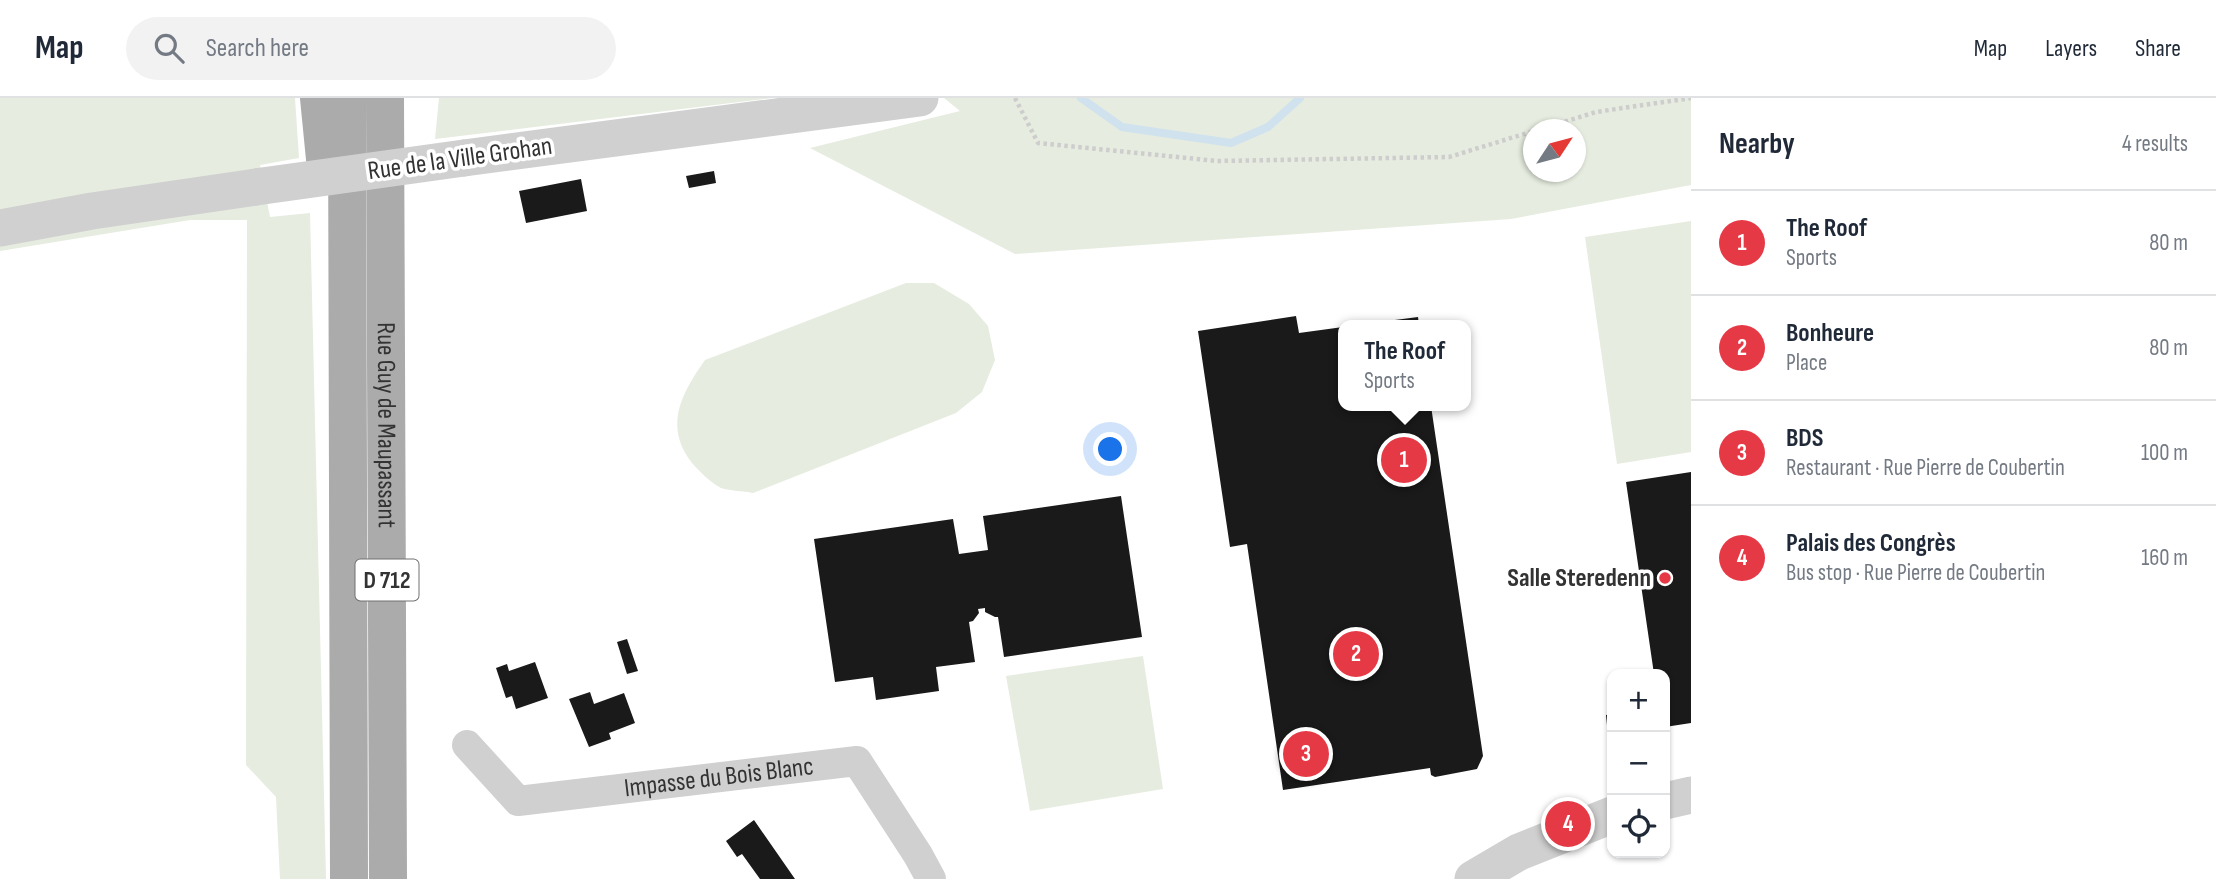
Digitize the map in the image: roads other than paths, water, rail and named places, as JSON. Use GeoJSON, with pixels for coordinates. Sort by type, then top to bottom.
{"type":"FeatureCollection","features":[{"type":"Feature","properties":{"kind":"main road"},"geometry":{"type":"LineString","coordinates":[[319,98],[348,390]]}},
{"type":"Feature","properties":{"kind":"main road","name":"Rue Guy de Maupassant"},"geometry":{"type":"LineString","coordinates":[[346,98],[349,879]]}},
{"type":"Feature","properties":{"kind":"main road","name":"Rue Guy de Maupassant"},"geometry":{"type":"LineString","coordinates":[[384,98],[388,879]]}},
{"type":"Feature","properties":{"kind":"main road"},"geometry":{"type":"LineString","coordinates":[[385,280],[410,98]]}},
{"type":"Feature","properties":{"kind":"street","name":"Rue de la Ville Grohan"},"geometry":{"type":"LineString","coordinates":[[0,228],[92,211],[256,187],[920,98]]}},
{"type":"Feature","properties":{"kind":"street","name":"Impasse du Bois Blanc"},"geometry":{"type":"LineString","coordinates":[[467,745],[518,801],[857,761],[931,879]]}},
{"type":"Feature","properties":{"kind":"street"},"geometry":{"type":"LineString","coordinates":[[1670,801],[1691,795]]}},
{"type":"Feature","properties":{"kind":"street"},"geometry":{"type":"LineString","coordinates":[[1473,879],[1519,852],[1607,817]]}},
{"type":"Feature","properties":{"kind":"waterway"},"geometry":{"type":"LineString","coordinates":[[1081,98],[1122,127],[1231,143],[1268,127],[1300,98]]}},
{"type":"Feature","properties":{"kind":"place","name":"The Roof"},"geometry":{"type":"Point","coordinates":[1404,460]}},
{"type":"Feature","properties":{"kind":"place","name":"Salle Steredenn"},"geometry":{"type":"Point","coordinates":[1665,578]}},
{"type":"Feature","properties":{"kind":"place","name":"Bonheure"},"geometry":{"type":"Point","coordinates":[1356,654]}},
{"type":"Feature","properties":{"kind":"place","name":"BDS"},"geometry":{"type":"Point","coordinates":[1306,754]}},
{"type":"Feature","properties":{"kind":"place","name":"Palais des Congrès"},"geometry":{"type":"Point","coordinates":[1568,824]}}]}
